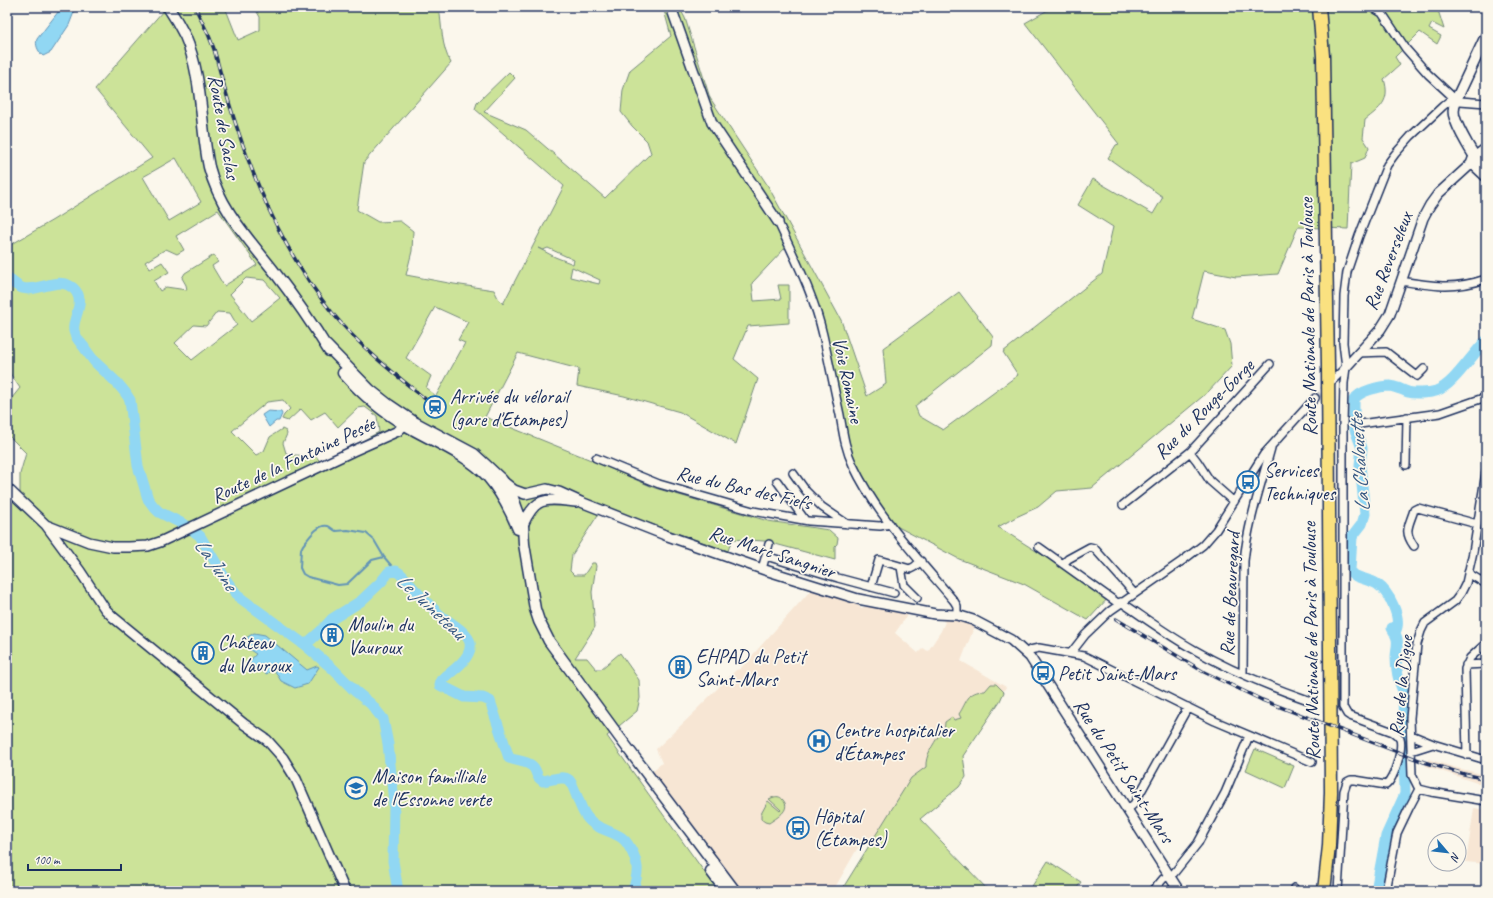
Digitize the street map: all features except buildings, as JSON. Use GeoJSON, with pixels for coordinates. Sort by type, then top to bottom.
{"type":"FeatureCollection","features":[{"type":"Feature","properties":{"kind":"main road","name":"Route de Saclas"},"geometry":{"type":"LineString","coordinates":[[168,7],[176,20],[190,50],[196,72],[207,159],[212,180],[236,225],[274,272],[326,345],[341,370],[353,383],[385,412],[474,454],[502,480],[510,492],[524,544]]}},
{"type":"Feature","properties":{"kind":"main road","name":"Route Nationale de Paris à Toulouse"},"geometry":{"type":"LineString","coordinates":[[1312,7],[1316,57],[1323,731],[1321,846],[1316,891]]}},
{"type":"Feature","properties":{"kind":"main road","name":"Route Nationale de Paris à Toulouse"},"geometry":{"type":"LineString","coordinates":[[1319,7],[1323,56],[1328,366],[1331,792],[1329,846],[1324,891]]}},
{"type":"Feature","properties":{"kind":"main road"},"geometry":{"type":"LineString","coordinates":[[1486,36],[1456,100],[1454,109],[1456,121],[1473,160],[1486,170]]}},
{"type":"Feature","properties":{"kind":"main road","name":"Route de Saclas"},"geometry":{"type":"LineString","coordinates":[[409,423],[477,467],[488,477],[509,508],[515,512],[523,525],[524,544]]}},
{"type":"Feature","properties":{"kind":"main road"},"geometry":{"type":"LineString","coordinates":[[524,544],[535,609],[543,630],[620,738],[735,891]]}},
{"type":"Feature","properties":{"kind":"main road"},"geometry":{"type":"LineString","coordinates":[[620,738],[669,815],[726,891]]}},
{"type":"Feature","properties":{"kind":"street"},"geometry":{"type":"LineString","coordinates":[[671,7],[712,123],[778,222]]}},
{"type":"Feature","properties":{"kind":"street"},"geometry":{"type":"LineString","coordinates":[[1372,7],[1382,13],[1406,49],[1428,74],[1456,100]]}},
{"type":"Feature","properties":{"kind":"street"},"geometry":{"type":"LineString","coordinates":[[1338,891],[1345,786],[1351,780],[1386,785],[1389,783],[1397,764],[1400,744],[1397,735],[1393,732],[1350,716],[1343,707],[1344,418],[1346,367],[1342,322],[1347,272],[1359,236],[1387,165],[1395,154],[1411,136],[1449,102],[1456,100],[1486,103]]}},
{"type":"Feature","properties":{"kind":"street"},"geometry":{"type":"LineString","coordinates":[[1486,147],[1473,160],[1486,178]]}},
{"type":"Feature","properties":{"kind":"street","name":"Rue Reverseleux"},"geometry":{"type":"LineString","coordinates":[[1333,380],[1380,330],[1390,314],[1423,218],[1430,205],[1438,194],[1473,160]]}},
{"type":"Feature","properties":{"kind":"street","name":"Voie Romaine"},"geometry":{"type":"LineString","coordinates":[[778,222],[809,288],[818,312],[830,365],[846,450],[862,482],[890,524],[954,601],[957,606],[957,615]]}},
{"type":"Feature","properties":{"kind":"street"},"geometry":{"type":"LineString","coordinates":[[1401,280],[1453,287],[1486,279]]}},
{"type":"Feature","properties":{"kind":"street"},"geometry":{"type":"LineString","coordinates":[[1358,353],[1386,352],[1417,376],[1424,368]]}},
{"type":"Feature","properties":{"kind":"street","name":"Rue du Rouge-Gorge"},"geometry":{"type":"LineString","coordinates":[[1123,505],[1190,452],[1270,364]]}},
{"type":"Feature","properties":{"kind":"street"},"geometry":{"type":"LineString","coordinates":[[1360,424],[1440,412],[1486,397]]}},
{"type":"Feature","properties":{"kind":"street"},"geometry":{"type":"LineString","coordinates":[[1071,653],[1085,635],[1120,603],[1182,561],[1203,544],[1216,530],[1264,454],[1315,398]]}},
{"type":"Feature","properties":{"kind":"street"},"geometry":{"type":"LineString","coordinates":[[1406,465],[1407,417]]}},
{"type":"Feature","properties":{"kind":"street","name":"Route de la Fontaine Pesée"},"geometry":{"type":"LineString","coordinates":[[46,525],[89,542],[118,547],[148,546],[160,542],[398,431],[409,423]]}},
{"type":"Feature","properties":{"kind":"street","name":"Rue de Beauregard"},"geometry":{"type":"LineString","coordinates":[[1243,674],[1244,561],[1251,517],[1271,446]]}},
{"type":"Feature","properties":{"kind":"street"},"geometry":{"type":"LineString","coordinates":[[1190,452],[1210,481],[1234,502]]}},
{"type":"Feature","properties":{"kind":"street","name":"Rue du Bas des Fiefs"},"geometry":{"type":"LineString","coordinates":[[596,458],[659,484],[753,511],[805,520],[847,524],[880,526],[890,524]]}},
{"type":"Feature","properties":{"kind":"street","name":"Rue de la Digue"},"geometry":{"type":"LineString","coordinates":[[1417,786],[1412,775],[1410,718],[1417,644],[1421,630],[1425,624],[1455,601],[1461,593],[1468,573],[1486,472]]}},
{"type":"Feature","properties":{"kind":"street"},"geometry":{"type":"LineString","coordinates":[[793,473],[806,491],[822,507],[847,524]]}},
{"type":"Feature","properties":{"kind":"street"},"geometry":{"type":"LineString","coordinates":[[1251,474],[1262,478]]}},
{"type":"Feature","properties":{"kind":"street"},"geometry":{"type":"LineString","coordinates":[[502,480],[514,490],[525,494],[515,512]]}},
{"type":"Feature","properties":{"kind":"street"},"geometry":{"type":"LineString","coordinates":[[777,481],[805,520]]}},
{"type":"Feature","properties":{"kind":"street"},"geometry":{"type":"LineString","coordinates":[[7,488],[46,525],[80,571],[105,609],[113,617],[244,724],[267,740],[283,758],[296,779],[345,891]]}},
{"type":"Feature","properties":{"kind":"street","name":"Rue Marc Sangnier"},"geometry":{"type":"LineString","coordinates":[[525,494],[547,490],[560,492],[581,502],[665,535],[762,569],[858,599],[935,614],[957,615]]}},
{"type":"Feature","properties":{"kind":"street","name":"Rue Marc Sangnier"},"geometry":{"type":"LineString","coordinates":[[529,511],[540,502],[548,500],[581,502]]}},
{"type":"Feature","properties":{"kind":"street"},"geometry":{"type":"LineString","coordinates":[[1414,546],[1408,537],[1407,532],[1414,510],[1418,508],[1477,524]]}},
{"type":"Feature","properties":{"kind":"street"},"geometry":{"type":"LineString","coordinates":[[515,512],[529,511],[523,525]]}},
{"type":"Feature","properties":{"kind":"street"},"geometry":{"type":"LineString","coordinates":[[762,569],[770,544]]}},
{"type":"Feature","properties":{"kind":"street"},"geometry":{"type":"LineString","coordinates":[[1039,547],[1120,603],[1192,649],[1270,686],[1308,700]]}},
{"type":"Feature","properties":{"kind":"street"},"geometry":{"type":"LineString","coordinates":[[1063,564],[1068,559],[1090,547],[1094,548],[1134,593]]}},
{"type":"Feature","properties":{"kind":"street"},"geometry":{"type":"LineString","coordinates":[[766,556],[894,593]]}},
{"type":"Feature","properties":{"kind":"street"},"geometry":{"type":"LineString","coordinates":[[871,587],[879,560],[910,569],[920,561]]}},
{"type":"Feature","properties":{"kind":"street"},"geometry":{"type":"LineString","coordinates":[[901,567],[904,585],[917,598]]}},
{"type":"Feature","properties":{"kind":"street"},"geometry":{"type":"LineString","coordinates":[[1468,573],[1486,584]]}},
{"type":"Feature","properties":{"kind":"street","name":"Rue du Petit Saint-Mars"},"geometry":{"type":"LineString","coordinates":[[957,615],[973,620],[1002,634],[1015,643],[1030,658],[1105,776],[1128,809],[1179,891]]}},
{"type":"Feature","properties":{"kind":"street"},"geometry":{"type":"LineString","coordinates":[[1467,755],[1465,669],[1470,658],[1483,646]]}},
{"type":"Feature","properties":{"kind":"street"},"geometry":{"type":"LineString","coordinates":[[1026,654],[1030,650],[1039,648],[1071,653],[1091,659],[1249,736],[1312,762]]}},
{"type":"Feature","properties":{"kind":"street"},"geometry":{"type":"LineString","coordinates":[[1466,665],[1486,664]]}},
{"type":"Feature","properties":{"kind":"street"},"geometry":{"type":"LineString","coordinates":[[1128,809],[1134,804],[1188,707]]}},
{"type":"Feature","properties":{"kind":"street"},"geometry":{"type":"LineString","coordinates":[[1411,735],[1433,744],[1486,760]]}},
{"type":"Feature","properties":{"kind":"street"},"geometry":{"type":"LineString","coordinates":[[1153,891],[1163,879],[1174,873],[1198,843],[1225,793],[1249,736]]}},
{"type":"Feature","properties":{"kind":"street"},"geometry":{"type":"LineString","coordinates":[[1411,751],[1433,744]]}},
{"type":"Feature","properties":{"kind":"street"},"geometry":{"type":"LineString","coordinates":[[1386,891],[1397,833],[1409,808],[1417,786],[1431,792],[1486,801]]}},
{"type":"Feature","properties":{"kind":"shaded area","name":"Centre hospitalier d'Étampes"},"geometry":{"type":"Polygon","coordinates":[[[811,590],[854,602],[861,608],[868,606],[908,614],[895,633],[918,653],[923,648],[928,651],[941,631],[945,622],[943,621],[945,619],[967,622],[975,625],[961,661],[1006,687],[951,776],[912,812],[857,849],[833,891],[738,891],[652,771],[662,763],[656,749],[736,670],[740,669],[811,590]]]}},
{"type":"Feature","properties":{"kind":"shaded area"},"geometry":{"type":"Polygon","coordinates":[[[1428,759],[1486,775],[1486,786],[1426,766],[1428,759]]]}},
{"type":"Feature","properties":{"kind":"shaded area"},"geometry":{"type":"Polygon","coordinates":[[[1474,808],[1486,810],[1486,864],[1467,862],[1474,808]]]}},
{"type":"Feature","properties":{"kind":"green space"},"geometry":{"type":"Polygon","coordinates":[[[161,7],[225,7],[238,40],[260,30],[260,17],[254,7],[439,7],[445,50],[451,63],[364,162],[357,210],[378,222],[400,221],[413,231],[412,251],[406,275],[494,290],[503,304],[564,186],[475,109],[477,103],[509,72],[515,78],[484,112],[526,130],[605,198],[651,153],[647,141],[621,112],[623,90],[630,70],[671,36],[664,7],[679,7],[685,18],[710,98],[768,186],[841,320],[867,396],[886,384],[883,348],[959,292],[993,337],[992,345],[915,406],[919,416],[943,430],[1018,375],[1003,352],[1102,274],[1113,227],[1078,205],[1093,179],[1153,214],[1163,197],[1108,158],[1116,145],[1119,144],[1025,23],[1053,7],[1437,7],[1444,29],[1432,23],[1429,29],[1441,36],[1437,44],[1420,32],[1395,57],[1400,65],[1384,79],[1386,93],[1383,103],[1365,120],[1363,138],[1369,147],[1365,158],[1351,164],[1348,229],[1298,227],[1278,274],[1236,277],[1204,271],[1192,319],[1225,330],[1230,344],[1232,366],[1208,392],[1092,488],[1057,491],[1038,507],[998,527],[1109,597],[1088,620],[1024,584],[959,559],[881,518],[854,463],[822,326],[786,247],[752,283],[754,301],[781,299],[778,285],[789,285],[789,323],[748,326],[734,359],[758,379],[736,444],[680,412],[624,396],[577,386],[579,369],[518,353],[485,417],[655,488],[768,521],[829,530],[838,538],[835,546],[835,560],[764,541],[732,539],[728,551],[603,507],[572,555],[570,571],[574,575],[584,575],[592,563],[595,563],[596,566],[592,592],[595,627],[575,658],[587,658],[596,669],[601,669],[620,653],[639,680],[640,698],[637,711],[607,736],[718,891],[7,891],[7,493],[20,505],[20,474],[26,453],[7,434],[7,404],[20,388],[7,369],[7,307],[9,300],[7,284],[7,247],[152,158],[95,89],[163,11],[161,7]],[[176,158],[143,177],[169,221],[201,202],[176,158]],[[218,210],[176,236],[184,250],[177,254],[166,249],[145,262],[150,269],[162,262],[169,272],[154,281],[160,291],[166,287],[187,290],[182,278],[185,273],[214,255],[218,262],[212,266],[224,286],[257,265],[218,210]],[[538,248],[555,257],[573,264],[574,260],[548,248],[543,250],[538,248]],[[572,267],[570,277],[599,284],[600,280],[572,267]],[[246,278],[230,294],[251,321],[280,298],[264,280],[246,278]],[[435,307],[406,358],[431,376],[426,388],[436,396],[465,343],[458,340],[468,322],[435,307]],[[217,312],[206,326],[194,325],[175,343],[192,360],[237,325],[230,313],[217,312]],[[283,400],[267,402],[232,431],[256,455],[264,451],[270,437],[282,429],[286,431],[287,434],[283,443],[286,453],[293,455],[316,456],[321,463],[379,432],[377,416],[365,407],[358,408],[338,427],[325,412],[311,420],[301,409],[288,421],[282,419],[290,409],[283,400]]]}},
{"type":"Feature","properties":{"kind":"green space"},"geometry":{"type":"Polygon","coordinates":[[[991,684],[996,684],[1004,692],[1000,701],[963,756],[966,777],[959,787],[920,819],[989,891],[841,891],[911,778],[926,767],[928,755],[932,747],[939,735],[944,734],[945,722],[952,717],[954,720],[961,718],[959,714],[968,698],[974,693],[985,691],[991,684]]]}},
{"type":"Feature","properties":{"kind":"green space"},"geometry":{"type":"Polygon","coordinates":[[[1255,749],[1294,766],[1285,788],[1246,770],[1255,749]]]}},
{"type":"Feature","properties":{"kind":"green space"},"geometry":{"type":"Polygon","coordinates":[[[774,797],[781,798],[786,807],[775,819],[769,823],[765,822],[761,819],[761,814],[768,801],[780,811],[781,810],[769,799],[774,797]]]}},
{"type":"Feature","properties":{"kind":"green space"},"geometry":{"type":"Polygon","coordinates":[[[1048,861],[1081,882],[1075,891],[1029,891],[1048,861]]]}},
{"type":"Feature","properties":{"kind":"water"},"geometry":{"type":"Polygon","coordinates":[[[62,7],[76,7],[69,25],[51,52],[43,56],[37,48],[37,39],[62,7]]]}},
{"type":"Feature","properties":{"kind":"water"},"geometry":{"type":"Polygon","coordinates":[[[268,411],[281,412],[282,414],[279,421],[276,421],[269,427],[262,415],[268,411]]]}},
{"type":"Feature","properties":{"kind":"water"},"geometry":{"type":"Polygon","coordinates":[[[254,633],[265,635],[307,670],[317,666],[319,667],[308,684],[295,688],[281,681],[273,668],[267,674],[248,663],[256,654],[244,646],[246,638],[254,633]]]}},
{"type":"Feature","properties":{"kind":"waterway","name":"La Juine"},"geometry":{"type":"LineString","coordinates":[[7,277],[22,288],[28,289],[61,283],[67,284],[73,288],[79,299],[74,326],[75,335],[95,362],[119,385],[130,400],[138,466],[148,499],[159,512],[187,526],[200,536],[226,580],[239,597],[305,645],[371,704],[383,719],[388,744],[394,803],[393,861],[398,891]]}},
{"type":"Feature","properties":{"kind":"waterway","name":"La Chalouette"},"geometry":{"type":"LineString","coordinates":[[1395,632],[1397,627],[1396,613],[1394,606],[1386,593],[1377,584],[1356,576],[1350,570],[1352,537],[1362,524],[1365,514],[1360,465],[1362,448],[1354,427],[1354,400],[1360,394],[1386,386],[1393,386],[1414,393],[1426,393],[1443,388],[1456,376],[1486,341]]}},
{"type":"Feature","properties":{"kind":"waterway"},"geometry":{"type":"LineString","coordinates":[[384,557],[372,560],[347,584],[338,585],[308,577],[303,574],[300,568],[301,549],[303,545],[317,529],[324,526],[329,526],[336,531],[348,530],[366,533],[374,540],[384,557],[396,571]]}},
{"type":"Feature","properties":{"kind":"waterway","name":"Le Juineteau"},"geometry":{"type":"LineString","coordinates":[[305,645],[332,619],[361,601],[389,572],[396,571],[401,574],[432,608],[466,635],[470,643],[470,649],[465,659],[441,680],[440,685],[464,697],[483,698],[490,701],[509,758],[532,766],[540,779],[543,781],[560,778],[569,780],[581,807],[589,820],[597,826],[622,838],[631,850],[635,859],[637,870],[633,891]]}},
{"type":"Feature","properties":{"kind":"waterway","name":"La Chalouette"},"geometry":{"type":"LineString","coordinates":[[1376,891],[1386,836],[1405,794],[1403,691],[1396,666],[1397,639],[1392,628]]}},
{"type":"Feature","properties":{"kind":"tunnel"},"geometry":{"type":"LineString","coordinates":[[1315,398],[1329,384]]}},
{"type":"Feature","properties":{"kind":"railway"},"geometry":{"type":"LineString","coordinates":[[195,7],[214,49],[234,119],[246,154],[275,222],[292,255],[312,286],[345,328],[382,363],[435,407]]}},
{"type":"Feature","properties":{"kind":"railway"},"geometry":{"type":"LineString","coordinates":[[1116,619],[1204,672],[1262,700],[1424,762],[1486,779]]}},
{"type":"Feature","properties":{"kind":"place","name":"Arrivée du vélorail (gare d'Etampes)"},"geometry":{"type":"Point","coordinates":[435,407]}},
{"type":"Feature","properties":{"kind":"place","name":"Services Techniques"},"geometry":{"type":"Point","coordinates":[1248,482]}},
{"type":"Feature","properties":{"kind":"place","name":"Moulin du Vauroux"},"geometry":{"type":"Point","coordinates":[332,635]}},
{"type":"Feature","properties":{"kind":"place","name":"Château du Vauroux"},"geometry":{"type":"Point","coordinates":[203,653]}},
{"type":"Feature","properties":{"kind":"place","name":"EHPAD du Petit Saint-Mars"},"geometry":{"type":"Point","coordinates":[680,667]}},
{"type":"Feature","properties":{"kind":"place","name":"Petit Saint-Mars"},"geometry":{"type":"Point","coordinates":[1043,673]}},
{"type":"Feature","properties":{"kind":"place","name":"Centre hospitalier d'Étampes"},"geometry":{"type":"Point","coordinates":[819,741]}},
{"type":"Feature","properties":{"kind":"place","name":"Maison familliale de l'Essonne verte"},"geometry":{"type":"Point","coordinates":[356,788]}},
{"type":"Feature","properties":{"kind":"place","name":"Hôpital (Étampes)"},"geometry":{"type":"Point","coordinates":[798,828]}}]}
